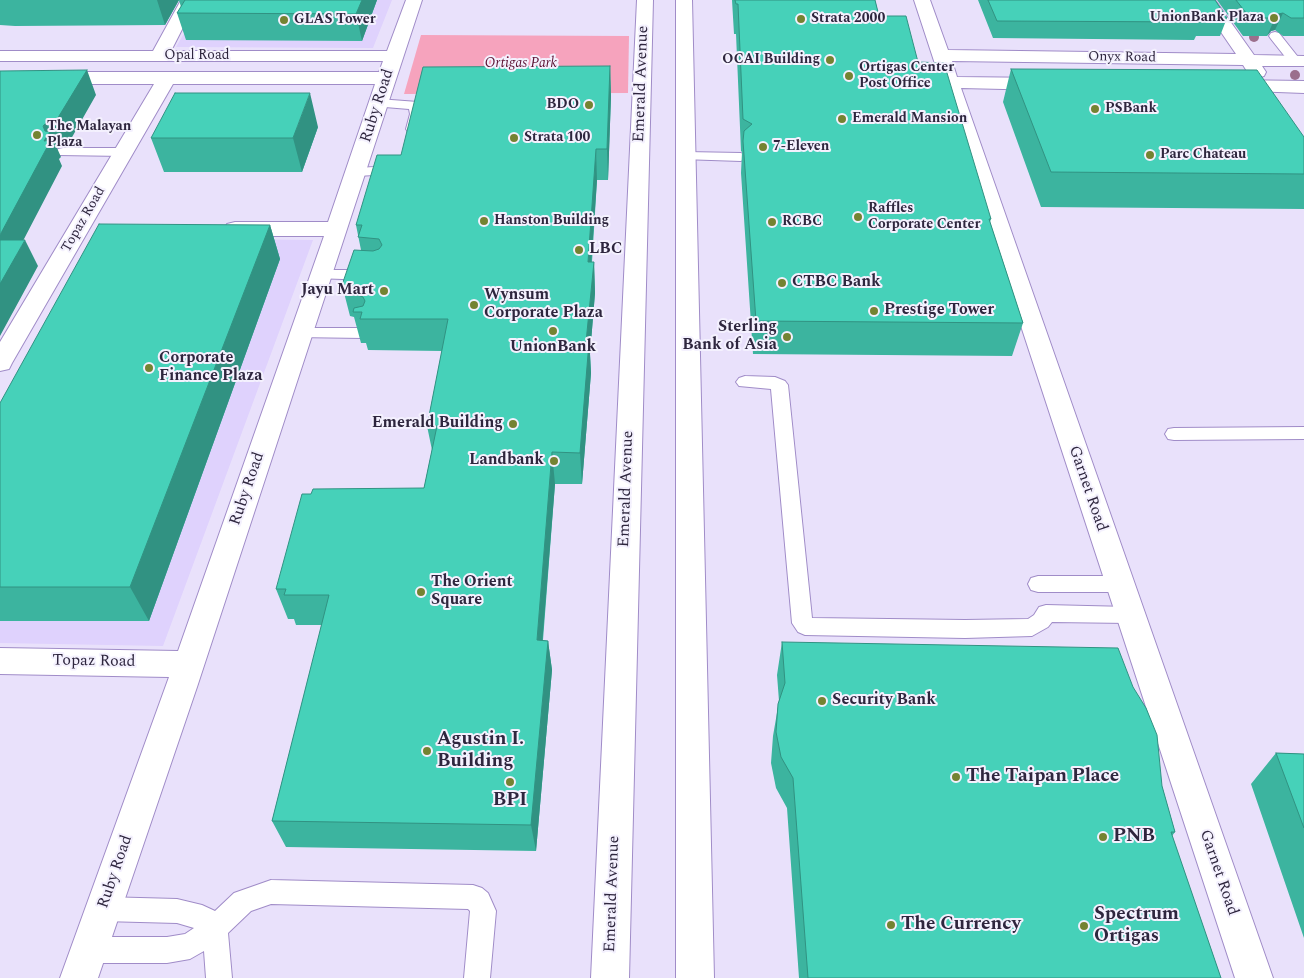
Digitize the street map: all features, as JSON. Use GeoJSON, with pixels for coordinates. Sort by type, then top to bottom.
{"type":"FeatureCollection","features":[{"type":"Feature","properties":{"kind":"street"},"geometry":{"type":"LineString","coordinates":[[158,56],[189,0]]}},
{"type":"Feature","properties":{"kind":"street","name":"Ruby Road"},"geometry":{"type":"LineString","coordinates":[[84,964],[414,0]]}},
{"type":"Feature","properties":{"kind":"street","name":"Emerald Avenue"},"geometry":{"type":"LineString","coordinates":[[610,978],[646,0]]}},
{"type":"Feature","properties":{"kind":"street"},"geometry":{"type":"LineString","coordinates":[[684,0],[695,978]]}},
{"type":"Feature","properties":{"kind":"street","name":"Garnet Road"},"geometry":{"type":"LineString","coordinates":[[922,0],[1129,615],[1254,978]]}},
{"type":"Feature","properties":{"kind":"street"},"geometry":{"type":"LineString","coordinates":[[1207,0],[1280,107]]}},
{"type":"Feature","properties":{"kind":"street","name":"Onyx Road"},"geometry":{"type":"LineString","coordinates":[[941,55],[1299,61]]}},
{"type":"Feature","properties":{"kind":"street","name":"Opal Road"},"geometry":{"type":"LineString","coordinates":[[0,56],[158,56],[390,67]]}},
{"type":"Feature","properties":{"kind":"street","name":"Opal Road"},"geometry":{"type":"LineString","coordinates":[[0,78],[167,77],[390,67]]}},
{"type":"Feature","properties":{"kind":"street","name":"Topaz Road"},"geometry":{"type":"LineString","coordinates":[[0,363],[89,229],[124,152],[167,77]]}},
{"type":"Feature","properties":{"kind":"street"},"geometry":{"type":"LineString","coordinates":[[950,82],[1064,84]]}},
{"type":"Feature","properties":{"kind":"street"},"geometry":{"type":"LineString","coordinates":[[1213,86],[1304,87]]}},
{"type":"Feature","properties":{"kind":"street"},"geometry":{"type":"LineString","coordinates":[[220,229],[337,229]]}},
{"type":"Feature","properties":{"kind":"street","name":"Topaz Road"},"geometry":{"type":"LineString","coordinates":[[0,661],[188,664]]}},
{"type":"Feature","properties":{"kind":"lane"},"geometry":{"type":"LineString","coordinates":[[1275,36],[1299,61]]}},
{"type":"Feature","properties":{"kind":"lane"},"geometry":{"type":"LineString","coordinates":[[356,172],[375,172],[397,166],[404,160],[417,110],[413,105],[378,103]]}},
{"type":"Feature","properties":{"kind":"lane"},"geometry":{"type":"LineString","coordinates":[[63,152],[124,152]]}},
{"type":"Feature","properties":{"kind":"lane"},"geometry":{"type":"LineString","coordinates":[[686,156],[741,158]]}},
{"type":"Feature","properties":{"kind":"lane"},"geometry":{"type":"LineString","coordinates":[[321,275],[379,275]]}},
{"type":"Feature","properties":{"kind":"lane"},"geometry":{"type":"LineString","coordinates":[[301,333],[363,333]]}},
{"type":"Feature","properties":{"kind":"lane"},"geometry":{"type":"LineString","coordinates":[[745,382],[775,383],[779,385],[802,623],[805,626],[965,629],[1032,627],[1041,622],[1046,614],[1129,615]]}},
{"type":"Feature","properties":{"kind":"lane"},"geometry":{"type":"LineString","coordinates":[[1174,434],[1304,433]]}},
{"type":"Feature","properties":{"kind":"lane"},"geometry":{"type":"LineString","coordinates":[[1038,584],[1119,584]]}},
{"type":"Feature","properties":{"kind":"lane"},"geometry":{"type":"LineString","coordinates":[[84,964],[190,946],[215,928],[243,902],[270,892],[473,897],[479,902],[482,911],[477,978]]}},
{"type":"Feature","properties":{"kind":"lane"},"geometry":{"type":"LineString","coordinates":[[103,909],[177,911],[202,917],[215,928],[219,978]]}},
{"type":"Feature","properties":{"kind":"shaded area","name":"GLAS Tower"},"geometry":{"type":"Polygon","coordinates":[[[204,0],[392,0],[373,48],[176,47],[204,0]]]}},
{"type":"Feature","properties":{"kind":"shaded area","name":"Corporate Finance Plaza"},"geometry":{"type":"Polygon","coordinates":[[[107,238],[313,240],[163,646],[0,643],[0,424],[107,238]]]}},
{"type":"Feature","properties":{"kind":"green space","name":"Ortigas Park"},"geometry":{"type":"Polygon","coordinates":[[[421,35],[629,36],[628,93],[404,94],[421,35]]]}},
{"type":"Feature","properties":{"kind":"building"},"geometry":{"type":"Polygon","coordinates":[[[185,0],[362,0],[356,14],[177,13],[185,0]]]}},
{"type":"Feature","properties":{"kind":"building"},"geometry":{"type":"Polygon","coordinates":[[[735,0],[875,0],[879,16],[906,16],[918,62],[944,63],[991,219],[989,219],[1023,323],[756,321],[743,141],[744,131],[752,124],[743,119],[738,4],[736,4],[735,0]]]}},
{"type":"Feature","properties":{"kind":"building"},"geometry":{"type":"Polygon","coordinates":[[[988,0],[1215,0],[1227,18],[1198,18],[1201,22],[997,21],[988,0]]]}},
{"type":"Feature","properties":{"kind":"building"},"geometry":{"type":"Polygon","coordinates":[[[1236,0],[1304,0],[1304,18],[1291,18],[1283,13],[1278,14],[1275,18],[1250,18],[1236,0]]]}},
{"type":"Feature","properties":{"kind":"building"},"geometry":{"type":"Polygon","coordinates":[[[610,66],[607,149],[596,149],[588,262],[594,262],[586,342],[589,342],[580,453],[552,452],[537,640],[548,641],[531,825],[272,821],[329,595],[284,595],[286,589],[276,589],[302,494],[311,494],[313,489],[424,488],[437,426],[427,426],[448,319],[360,319],[362,312],[353,312],[354,308],[363,306],[365,301],[363,297],[358,295],[358,293],[349,293],[351,285],[342,285],[354,250],[373,251],[379,249],[382,245],[379,239],[358,237],[362,225],[356,225],[377,155],[401,155],[423,67],[610,66]]]}},
{"type":"Feature","properties":{"kind":"building"},"geometry":{"type":"Polygon","coordinates":[[[1011,69],[1257,70],[1304,137],[1304,174],[1051,172],[1011,69]]]}},
{"type":"Feature","properties":{"kind":"building"},"geometry":{"type":"Polygon","coordinates":[[[87,70],[56,121],[47,122],[43,126],[45,131],[50,132],[44,141],[51,140],[0,235],[0,71],[87,70]]]}},
{"type":"Feature","properties":{"kind":"building"},"geometry":{"type":"Polygon","coordinates":[[[175,93],[310,93],[293,138],[151,138],[175,93]]]}},
{"type":"Feature","properties":{"kind":"building","name":"Corporate Finance Plaza"},"geometry":{"type":"Polygon","coordinates":[[[99,224],[270,225],[130,587],[0,587],[0,403],[99,224]]]}},
{"type":"Feature","properties":{"kind":"building"},"geometry":{"type":"Polygon","coordinates":[[[0,240],[25,240],[0,284],[0,240]]]}},
{"type":"Feature","properties":{"kind":"building"},"geometry":{"type":"Polygon","coordinates":[[[782,642],[1118,648],[1133,687],[1146,708],[1157,735],[1162,786],[1175,832],[1171,832],[1221,978],[808,978],[793,778],[781,757],[776,732],[778,704],[785,683],[782,642]]]}},
{"type":"Feature","properties":{"kind":"building"},"geometry":{"type":"Polygon","coordinates":[[[1276,753],[1304,754],[1304,828],[1276,753]]]}},
{"type":"Feature","properties":{"kind":"place","name":"UnionBank Plaza"},"geometry":{"type":"Point","coordinates":[1274,18]}},
{"type":"Feature","properties":{"kind":"place","name":"Strata 2000"},"geometry":{"type":"Point","coordinates":[801,19]}},
{"type":"Feature","properties":{"kind":"place","name":"GLAS Tower"},"geometry":{"type":"Point","coordinates":[284,20]}},
{"type":"Feature","properties":{"kind":"place","name":"OCAI Building"},"geometry":{"type":"Point","coordinates":[830,60]}},
{"type":"Feature","properties":{"kind":"place","name":"Ortigas Center Post Office"},"geometry":{"type":"Point","coordinates":[849,76]}},
{"type":"Feature","properties":{"kind":"place","name":"BDO"},"geometry":{"type":"Point","coordinates":[589,105]}},
{"type":"Feature","properties":{"kind":"place","name":"PSBank"},"geometry":{"type":"Point","coordinates":[1095,109]}},
{"type":"Feature","properties":{"kind":"place","name":"Emerald Mansion"},"geometry":{"type":"Point","coordinates":[842,119]}},
{"type":"Feature","properties":{"kind":"place","name":"The Malayan Plaza"},"geometry":{"type":"Point","coordinates":[37,135]}},
{"type":"Feature","properties":{"kind":"place","name":"Strata 100"},"geometry":{"type":"Point","coordinates":[514,138]}},
{"type":"Feature","properties":{"kind":"place","name":"7-Eleven"},"geometry":{"type":"Point","coordinates":[763,147]}},
{"type":"Feature","properties":{"kind":"place","name":"Parc Chateau"},"geometry":{"type":"Point","coordinates":[1150,155]}},
{"type":"Feature","properties":{"kind":"place","name":"Raffles Corporate Center"},"geometry":{"type":"Point","coordinates":[858,217]}},
{"type":"Feature","properties":{"kind":"place","name":"Hanston Building"},"geometry":{"type":"Point","coordinates":[484,221]}},
{"type":"Feature","properties":{"kind":"place","name":"RCBC"},"geometry":{"type":"Point","coordinates":[772,222]}},
{"type":"Feature","properties":{"kind":"place","name":"LBC"},"geometry":{"type":"Point","coordinates":[579,250]}},
{"type":"Feature","properties":{"kind":"place","name":"CTBC Bank"},"geometry":{"type":"Point","coordinates":[782,283]}},
{"type":"Feature","properties":{"kind":"place","name":"Jayu Mart"},"geometry":{"type":"Point","coordinates":[384,291]}},
{"type":"Feature","properties":{"kind":"place","name":"Wynsum Corporate Plaza"},"geometry":{"type":"Point","coordinates":[474,305]}},
{"type":"Feature","properties":{"kind":"place","name":"Prestige Tower"},"geometry":{"type":"Point","coordinates":[874,311]}},
{"type":"Feature","properties":{"kind":"place","name":"UnionBank"},"geometry":{"type":"Point","coordinates":[553,331]}},
{"type":"Feature","properties":{"kind":"place","name":"Sterling Bank of Asia"},"geometry":{"type":"Point","coordinates":[787,337]}},
{"type":"Feature","properties":{"kind":"place","name":"Corporate Finance Plaza"},"geometry":{"type":"Point","coordinates":[149,368]}},
{"type":"Feature","properties":{"kind":"place","name":"Emerald Building"},"geometry":{"type":"Point","coordinates":[513,424]}},
{"type":"Feature","properties":{"kind":"place","name":"Landbank"},"geometry":{"type":"Point","coordinates":[554,461]}},
{"type":"Feature","properties":{"kind":"place","name":"The Orient Square"},"geometry":{"type":"Point","coordinates":[421,592]}},
{"type":"Feature","properties":{"kind":"place","name":"Security Bank"},"geometry":{"type":"Point","coordinates":[822,701]}},
{"type":"Feature","properties":{"kind":"place","name":"Agustin I. Building"},"geometry":{"type":"Point","coordinates":[427,751]}},
{"type":"Feature","properties":{"kind":"place","name":"The Taipan Place"},"geometry":{"type":"Point","coordinates":[956,777]}},
{"type":"Feature","properties":{"kind":"place","name":"BPI"},"geometry":{"type":"Point","coordinates":[510,782]}},
{"type":"Feature","properties":{"kind":"place","name":"PNB"},"geometry":{"type":"Point","coordinates":[1103,837]}},
{"type":"Feature","properties":{"kind":"place","name":"The Currency"},"geometry":{"type":"Point","coordinates":[891,925]}},
{"type":"Feature","properties":{"kind":"place","name":"Spectrum Ortigas"},"geometry":{"type":"Point","coordinates":[1084,926]}}]}
